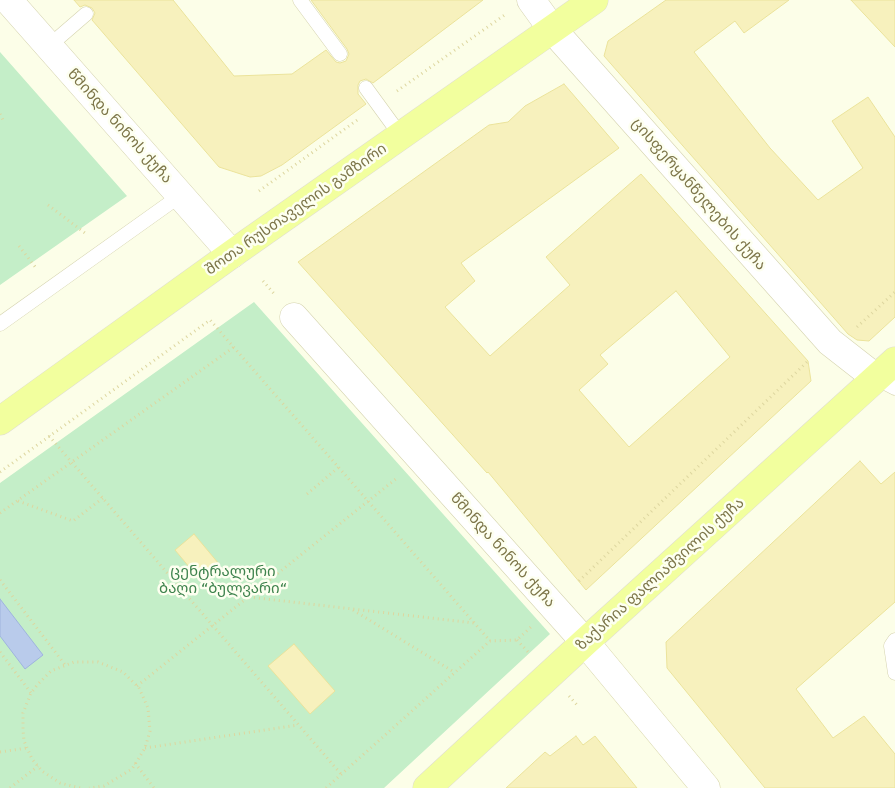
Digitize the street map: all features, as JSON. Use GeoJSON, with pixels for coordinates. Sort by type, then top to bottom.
{"type":"FeatureCollection","features":[{"type":"Feature","properties":{"kind":"main road","name":"შოთა რუსთაველის გამზირი"},"geometry":{"type":"LineString","coordinates":[[0,421],[232,254],[594,0]]}},
{"type":"Feature","properties":{"kind":"main road","name":"ზაქარია ფალიაშვილის ქუჩა"},"geometry":{"type":"LineString","coordinates":[[427,788],[585,642],[889,376]]}},
{"type":"Feature","properties":{"kind":"street","name":"წმინდა ნინოს ქუჩა"},"geometry":{"type":"LineString","coordinates":[[8,0],[232,254]]}},
{"type":"Feature","properties":{"kind":"street","name":"ცისფერყანწელების ქუჩა"},"geometry":{"type":"LineString","coordinates":[[531,0],[552,29],[830,342],[889,376]]}},
{"type":"Feature","properties":{"kind":"street","name":"წმინდა ნინოს ქუჩა"},"geometry":{"type":"LineString","coordinates":[[294,317],[585,642],[706,788]]}},
{"type":"Feature","properties":{"kind":"lane"},"geometry":{"type":"LineString","coordinates":[[300,0],[340,54]]}},
{"type":"Feature","properties":{"kind":"lane"},"geometry":{"type":"LineString","coordinates":[[48,46],[86,14]]}},
{"type":"Feature","properties":{"kind":"lane"},"geometry":{"type":"LineString","coordinates":[[366,88],[401,136]]}},
{"type":"Feature","properties":{"kind":"lane"},"geometry":{"type":"LineString","coordinates":[[0,324],[181,195]]}},
{"type":"Feature","properties":{"kind":"lane"},"geometry":{"type":"LineString","coordinates":[[895,640],[891,646],[895,673]]}},
{"type":"Feature","properties":{"kind":"path"},"geometry":{"type":"LineString","coordinates":[[0,114],[4,122]]}},
{"type":"Feature","properties":{"kind":"path"},"geometry":{"type":"LineString","coordinates":[[48,205],[85,233]]}},
{"type":"Feature","properties":{"kind":"path"},"geometry":{"type":"LineString","coordinates":[[19,246],[36,268]]}},
{"type":"Feature","properties":{"kind":"path"},"geometry":{"type":"LineString","coordinates":[[855,328],[895,292]]}},
{"type":"Feature","properties":{"kind":"path"},"geometry":{"type":"LineString","coordinates":[[0,472],[210,320],[490,641]]}},
{"type":"Feature","properties":{"kind":"path"},"geometry":{"type":"LineString","coordinates":[[0,513],[234,347]]}},
{"type":"Feature","properties":{"kind":"path"},"geometry":{"type":"LineString","coordinates":[[579,581],[808,361]]}},
{"type":"Feature","properties":{"kind":"path"},"geometry":{"type":"LineString","coordinates":[[49,436],[341,774]]}},
{"type":"Feature","properties":{"kind":"path"},"geometry":{"type":"LineString","coordinates":[[137,686],[421,458]]}},
{"type":"Feature","properties":{"kind":"path"},"geometry":{"type":"LineString","coordinates":[[307,494],[339,467]]}},
{"type":"Feature","properties":{"kind":"path"},"geometry":{"type":"LineString","coordinates":[[17,501],[73,520],[103,498]]}},
{"type":"Feature","properties":{"kind":"path"},"geometry":{"type":"LineString","coordinates":[[0,580],[66,666]]}},
{"type":"Feature","properties":{"kind":"path"},"geometry":{"type":"LineString","coordinates":[[248,597],[475,623]]}},
{"type":"Feature","properties":{"kind":"path"},"geometry":{"type":"LineString","coordinates":[[350,609],[454,672]]}},
{"type":"Feature","properties":{"kind":"path"},"geometry":{"type":"LineString","coordinates":[[326,788],[490,641],[517,640]]}},
{"type":"Feature","properties":{"kind":"path"},"geometry":{"type":"LineString","coordinates":[[0,652],[31,693]]}},
{"type":"Feature","properties":{"kind":"path"},"geometry":{"type":"LineString","coordinates":[[80,788],[60,783],[42,770],[32,759],[22,730],[23,713],[31,693],[51,671],[74,662],[98,662],[122,672],[137,686],[148,708],[150,731],[145,748],[132,770],[105,787],[89,788]]}},
{"type":"Feature","properties":{"kind":"path"},"geometry":{"type":"LineString","coordinates":[[145,748],[298,724]]}},
{"type":"Feature","properties":{"kind":"path"},"geometry":{"type":"LineString","coordinates":[[0,752],[27,748]]}},
{"type":"Feature","properties":{"kind":"path"},"geometry":{"type":"LineString","coordinates":[[135,764],[154,788]]}},
{"type":"Feature","properties":{"kind":"path"},"geometry":{"type":"LineString","coordinates":[[10,788],[38,766]]}},
{"type":"Feature","properties":{"kind":"green space"},"geometry":{"type":"Polygon","coordinates":[[[0,52],[127,196],[0,285],[0,52]]]}},
{"type":"Feature","properties":{"kind":"green space","name":"ცენტრალური ბაღი “ბულვარი“"},"geometry":{"type":"Polygon","coordinates":[[[254,302],[550,634],[384,788],[0,788],[0,483],[254,302]]]}},
{"type":"Feature","properties":{"kind":"water"},"geometry":{"type":"Polygon","coordinates":[[[0,599],[43,655],[25,669],[0,636],[0,599]]]}},
{"type":"Feature","properties":{"kind":"building"},"geometry":{"type":"Polygon","coordinates":[[[74,0],[173,0],[234,76],[292,74],[326,50],[336,62],[346,61],[349,54],[347,49],[311,0],[483,0],[373,83],[366,79],[360,81],[358,94],[366,104],[282,165],[261,176],[250,177],[219,167],[92,20],[95,13],[92,8],[85,5],[80,7],[74,0]]]}},
{"type":"Feature","properties":{"kind":"building"},"geometry":{"type":"Polygon","coordinates":[[[666,0],[789,0],[744,33],[735,21],[694,52],[770,148],[818,200],[863,168],[832,121],[868,97],[895,137],[895,317],[869,341],[857,340],[848,334],[604,56],[608,41],[666,0]]]}},
{"type":"Feature","properties":{"kind":"building"},"geometry":{"type":"Polygon","coordinates":[[[851,0],[895,0],[895,47],[851,0]]]}},
{"type":"Feature","properties":{"kind":"building"},"geometry":{"type":"Polygon","coordinates":[[[564,84],[619,148],[461,263],[475,281],[445,307],[490,356],[570,285],[546,257],[641,174],[808,361],[811,381],[586,590],[488,472],[298,262],[489,125],[508,122],[525,106],[564,84]],[[676,291],[600,355],[608,364],[579,390],[629,447],[730,357],[676,291]]]}},
{"type":"Feature","properties":{"kind":"building"},"geometry":{"type":"Polygon","coordinates":[[[860,461],[881,484],[895,472],[895,602],[796,689],[833,738],[864,716],[895,754],[895,788],[765,788],[667,668],[666,642],[860,461]]]}},
{"type":"Feature","properties":{"kind":"building"},"geometry":{"type":"Polygon","coordinates":[[[194,534],[219,564],[200,580],[175,550],[194,534]]]}},
{"type":"Feature","properties":{"kind":"building"},"geometry":{"type":"Polygon","coordinates":[[[294,644],[335,691],[310,714],[268,666],[294,644]]]}},
{"type":"Feature","properties":{"kind":"building"},"geometry":{"type":"Polygon","coordinates":[[[576,736],[583,745],[595,736],[637,788],[506,788],[545,752],[550,756],[576,736]]]}}]}
